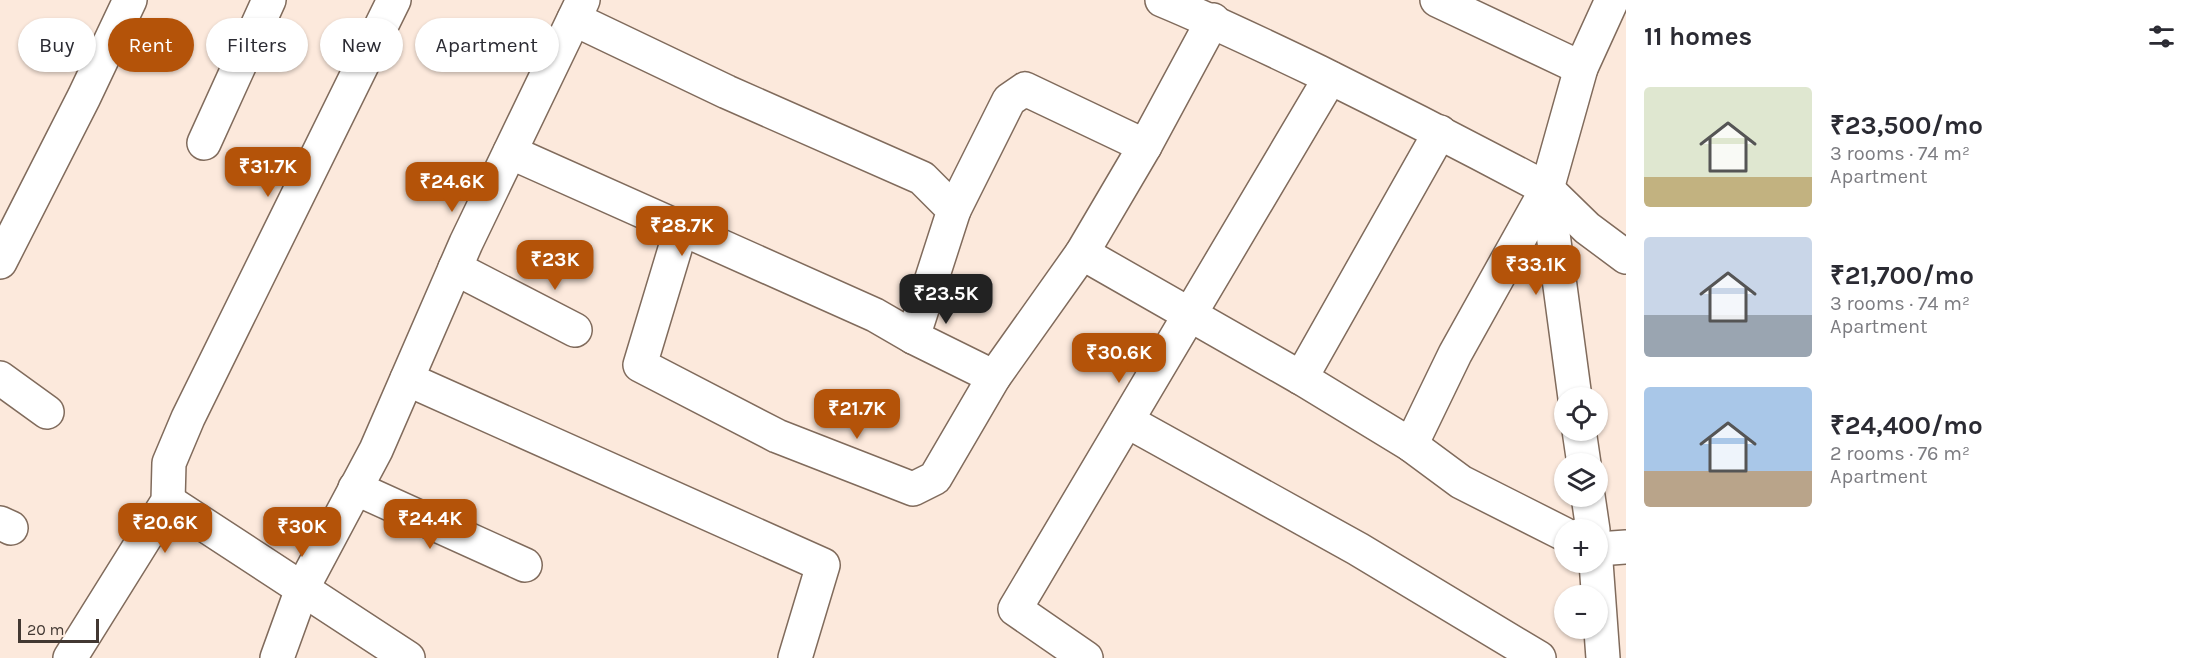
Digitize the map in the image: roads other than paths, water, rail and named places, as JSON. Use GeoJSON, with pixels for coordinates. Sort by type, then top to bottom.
{"type":"FeatureCollection","features":[{"type":"Feature","properties":{"kind":"street"},"geometry":{"type":"LineString","coordinates":[[0,262],[84,97],[130,0]]}},
{"type":"Feature","properties":{"kind":"street"},"geometry":{"type":"LineString","coordinates":[[204,144],[269,0]]}},
{"type":"Feature","properties":{"kind":"street"},"geometry":{"type":"LineString","coordinates":[[70,658],[168,501],[169,463],[188,418],[394,0]]}},
{"type":"Feature","properties":{"kind":"street"},"geometry":{"type":"LineString","coordinates":[[1161,0],[1213,20],[1440,132],[1547,189],[1587,228],[1626,257]]}},
{"type":"Feature","properties":{"kind":"street"},"geometry":{"type":"LineString","coordinates":[[1437,0],[1581,68]]}},
{"type":"Feature","properties":{"kind":"street"},"geometry":{"type":"LineString","coordinates":[[1411,445],[1455,354],[1547,189],[1581,68],[1612,0]]}},
{"type":"Feature","properties":{"kind":"street"},"geometry":{"type":"LineString","coordinates":[[277,658],[302,589],[375,450],[455,268],[578,9],[727,92],[922,178],[954,210]]}},
{"type":"Feature","properties":{"kind":"street"},"geometry":{"type":"LineString","coordinates":[[681,229],[640,365],[777,436],[913,489],[935,478],[994,377],[1082,253],[1145,146],[1213,20]]}},
{"type":"Feature","properties":{"kind":"street"},"geometry":{"type":"LineString","coordinates":[[1086,658],[1015,609],[1330,78]]}},
{"type":"Feature","properties":{"kind":"street"},"geometry":{"type":"LineString","coordinates":[[913,337],[954,210],[1009,100],[1025,89],[1145,146]]}},
{"type":"Feature","properties":{"kind":"street"},"geometry":{"type":"LineString","coordinates":[[1301,378],[1440,132]]}},
{"type":"Feature","properties":{"kind":"street"},"geometry":{"type":"LineString","coordinates":[[510,152],[875,315],[913,337],[994,377]]}},
{"type":"Feature","properties":{"kind":"street"},"geometry":{"type":"LineString","coordinates":[[1547,189],[1574,387]]}},
{"type":"Feature","properties":{"kind":"street"},"geometry":{"type":"LineString","coordinates":[[1082,253],[1301,378],[1411,445],[1461,482],[1554,529]]}},
{"type":"Feature","properties":{"kind":"street"},"geometry":{"type":"LineString","coordinates":[[455,268],[575,330]]}},
{"type":"Feature","properties":{"kind":"street"},"geometry":{"type":"LineString","coordinates":[[0,378],[47,412]]}},
{"type":"Feature","properties":{"kind":"street"},"geometry":{"type":"LineString","coordinates":[[406,379],[823,565],[795,658]]}},
{"type":"Feature","properties":{"kind":"street"},"geometry":{"type":"LineString","coordinates":[[1127,421],[1358,549],[1539,658]]}},
{"type":"Feature","properties":{"kind":"street"},"geometry":{"type":"LineString","coordinates":[[355,488],[525,565]]}},
{"type":"Feature","properties":{"kind":"street"},"geometry":{"type":"LineString","coordinates":[[168,501],[408,658]]}},
{"type":"Feature","properties":{"kind":"street"},"geometry":{"type":"LineString","coordinates":[[1608,548],[1626,547]]}},
{"type":"Feature","properties":{"kind":"street"},"geometry":{"type":"LineString","coordinates":[[1597,573],[1603,658]]}}]}
